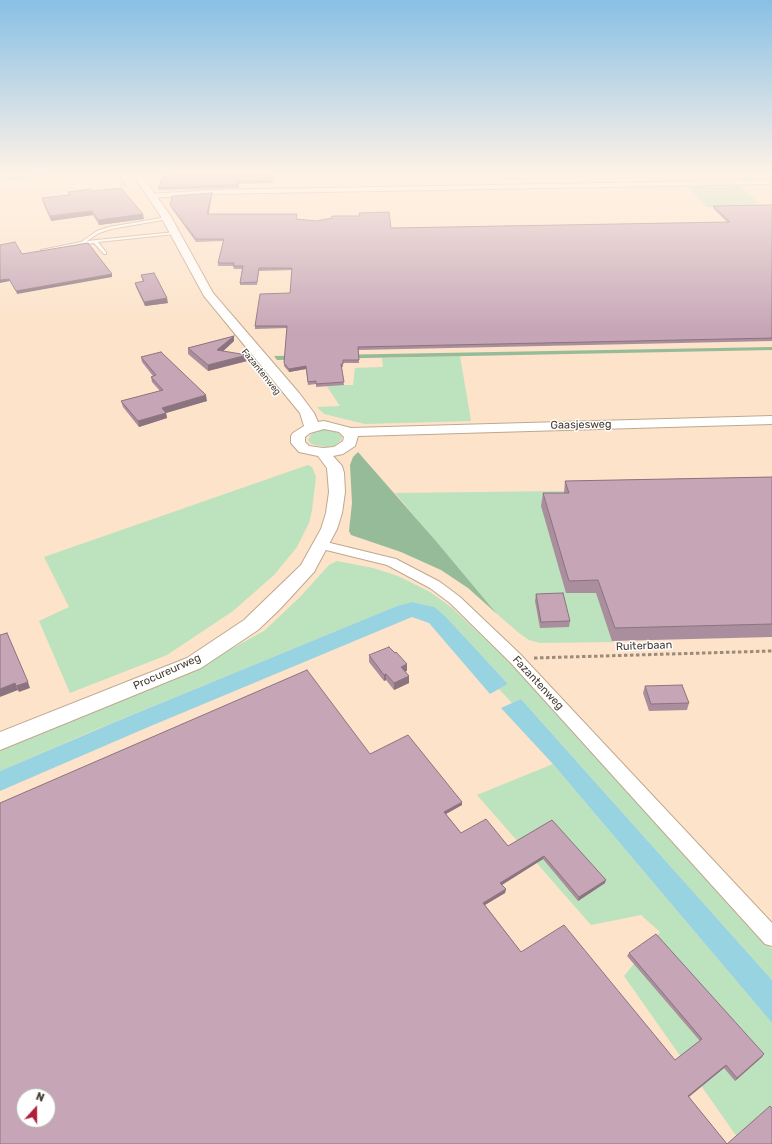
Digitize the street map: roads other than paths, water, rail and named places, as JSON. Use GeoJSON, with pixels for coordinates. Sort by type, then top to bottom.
{"type":"FeatureCollection","features":[{"type":"Feature","properties":{"kind":"main road","name":"Fazantenweg"},"geometry":{"type":"LineString","coordinates":[[171,225],[208,294],[314,422]]}},
{"type":"Feature","properties":{"kind":"main road","name":"Gaasjesweg"},"geometry":{"type":"LineString","coordinates":[[350,436],[390,431],[772,420]]}},
{"type":"Feature","properties":{"kind":"main road"},"geometry":{"type":"LineString","coordinates":[[314,422],[339,427],[350,436],[348,446],[331,457],[304,449],[298,443],[298,436],[301,432],[314,422]]}},
{"type":"Feature","properties":{"kind":"main road"},"geometry":{"type":"LineString","coordinates":[[322,546],[334,513],[337,492],[336,473],[331,457]]}},
{"type":"Feature","properties":{"kind":"main road","name":"Procureurweg"},"geometry":{"type":"LineString","coordinates":[[0,741],[194,663],[251,625],[273,605],[308,568],[322,546]]}},
{"type":"Feature","properties":{"kind":"street","name":"Fazantenweg"},"geometry":{"type":"LineString","coordinates":[[322,546],[391,562],[429,582],[455,600],[516,658],[772,937]]}},
{"type":"Feature","properties":{"kind":"lane"},"geometry":{"type":"LineString","coordinates":[[81,243],[98,232],[125,225]]}},
{"type":"Feature","properties":{"kind":"lane"},"geometry":{"type":"LineString","coordinates":[[43,250],[95,241],[175,233]]}},
{"type":"Feature","properties":{"kind":"lane"},"geometry":{"type":"LineString","coordinates":[[95,241],[105,253]]}},
{"type":"Feature","properties":{"kind":"water"},"geometry":{"type":"Polygon","coordinates":[[[412,602],[434,607],[446,617],[508,684],[490,694],[429,623],[412,617],[146,728],[0,791],[0,771],[397,606],[412,602]]]}},
{"type":"Feature","properties":{"kind":"water"},"geometry":{"type":"Polygon","coordinates":[[[521,699],[772,980],[772,1023],[553,764],[501,708],[521,699]]]}}]}
